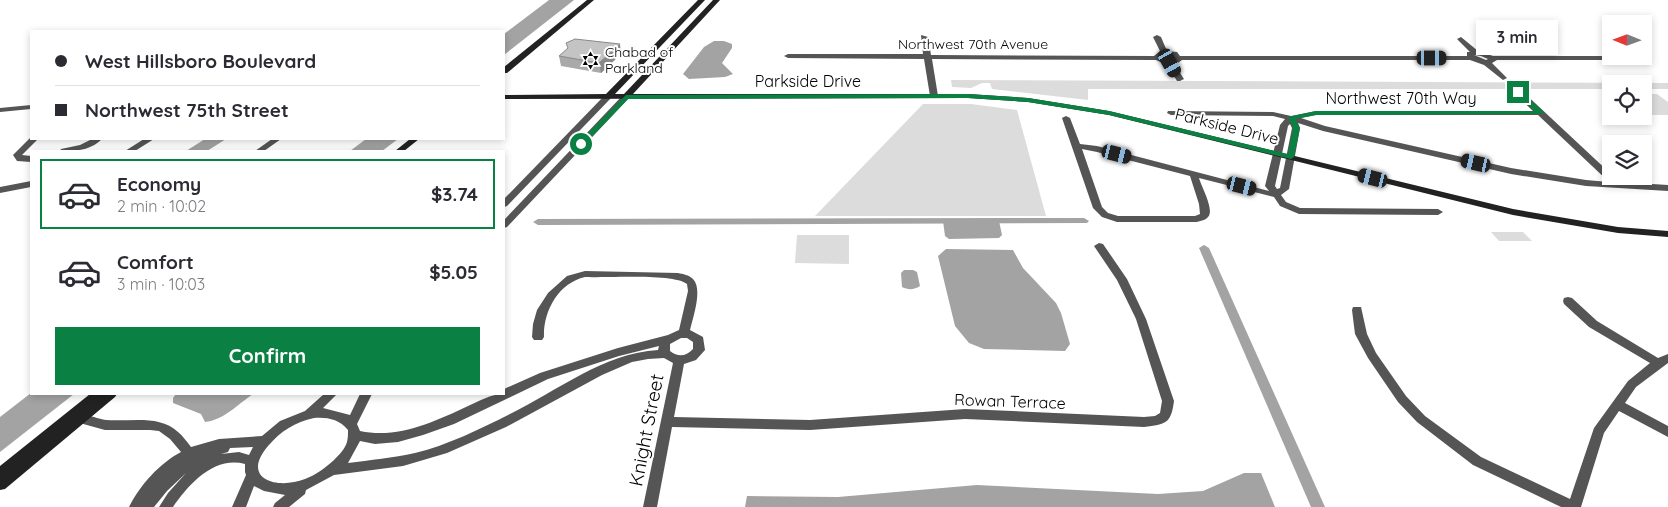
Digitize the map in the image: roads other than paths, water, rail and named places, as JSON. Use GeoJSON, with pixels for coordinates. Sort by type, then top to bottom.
{"type":"FeatureCollection","features":[{"type":"Feature","properties":{"kind":"street"},"geometry":{"type":"LineString","coordinates":[[505,70],[591,0]]}},
{"type":"Feature","properties":{"kind":"street"},"geometry":{"type":"LineString","coordinates":[[505,203],[702,0]]}},
{"type":"Feature","properties":{"kind":"street"},"geometry":{"type":"LineString","coordinates":[[505,224],[718,0]]}},
{"type":"Feature","properties":{"kind":"street"},"geometry":{"type":"LineString","coordinates":[[924,37],[934,96]]}},
{"type":"Feature","properties":{"kind":"street"},"geometry":{"type":"LineString","coordinates":[[1156,37],[1161,55],[1170,63],[1180,80]]}},
{"type":"Feature","properties":{"kind":"street"},"geometry":{"type":"LineString","coordinates":[[1461,39],[1473,55]]}},
{"type":"Feature","properties":{"kind":"street"},"geometry":{"type":"LineString","coordinates":[[1161,55],[1171,53],[1178,58],[1473,55],[1489,60],[1602,58]]}},
{"type":"Feature","properties":{"kind":"street","name":"Northwest 70th Avenue"},"geometry":{"type":"LineString","coordinates":[[788,56],[1161,55]]}},
{"type":"Feature","properties":{"kind":"street"},"geometry":{"type":"LineString","coordinates":[[1170,63],[1178,61],[1178,58]]}},
{"type":"Feature","properties":{"kind":"street"},"geometry":{"type":"LineString","coordinates":[[1489,60],[1503,78]]}},
{"type":"Feature","properties":{"kind":"street"},"geometry":{"type":"LineString","coordinates":[[1518,92],[1619,186]]}},
{"type":"Feature","properties":{"kind":"street","name":"Parkside Drive"},"geometry":{"type":"LineString","coordinates":[[505,97],[1003,97],[1068,105],[1154,123],[1513,212],[1618,230],[1668,234]]}},
{"type":"Feature","properties":{"kind":"street"},"geometry":{"type":"LineString","coordinates":[[0,110],[30,107]]}},
{"type":"Feature","properties":{"kind":"street","name":"Northwest 70th Way"},"geometry":{"type":"LineString","coordinates":[[1171,113],[1273,114],[1291,118],[1316,113],[1541,113]]}},
{"type":"Feature","properties":{"kind":"street"},"geometry":{"type":"LineString","coordinates":[[1066,118],[1098,208],[1105,214],[1117,219],[1197,218],[1205,215],[1206,207],[1194,183],[1194,174]]}},
{"type":"Feature","properties":{"kind":"street"},"geometry":{"type":"LineString","coordinates":[[1291,118],[1284,125],[1270,186],[1283,204],[1299,210],[1438,212]]}},
{"type":"Feature","properties":{"kind":"street"},"geometry":{"type":"LineString","coordinates":[[1076,146],[1097,149],[1275,194],[1284,189],[1291,157],[1296,128],[1291,118]]}},
{"type":"Feature","properties":{"kind":"street"},"geometry":{"type":"LineString","coordinates":[[1291,118],[1323,128],[1511,171],[1549,178],[1619,186],[1668,188]]}},
{"type":"Feature","properties":{"kind":"street"},"geometry":{"type":"LineString","coordinates":[[1283,130],[1295,134]]}},
{"type":"Feature","properties":{"kind":"street"},"geometry":{"type":"LineString","coordinates":[[30,159],[20,159],[17,155],[33,140]]}},
{"type":"Feature","properties":{"kind":"street"},"geometry":{"type":"LineString","coordinates":[[69,150],[83,147],[96,140]]}},
{"type":"Feature","properties":{"kind":"street"},"geometry":{"type":"LineString","coordinates":[[131,150],[148,140]]}},
{"type":"Feature","properties":{"kind":"street"},"geometry":{"type":"LineString","coordinates":[[261,150],[276,140]]}},
{"type":"Feature","properties":{"kind":"street"},"geometry":{"type":"LineString","coordinates":[[400,150],[414,140]]}},
{"type":"Feature","properties":{"kind":"street"},"geometry":{"type":"LineString","coordinates":[[409,150],[423,140]]}},
{"type":"Feature","properties":{"kind":"street"},"geometry":{"type":"LineString","coordinates":[[1272,181],[1285,184]]}},
{"type":"Feature","properties":{"kind":"street"},"geometry":{"type":"LineString","coordinates":[[0,190],[30,184]]}},
{"type":"Feature","properties":{"kind":"street","name":"Rowan Terrace"},"geometry":{"type":"LineString","coordinates":[[667,422],[810,425],[965,414],[1076,420],[1144,422],[1158,420],[1166,415],[1168,401],[1144,328],[1122,279],[1099,246]]}},
{"type":"Feature","properties":{"kind":"street"},"geometry":{"type":"LineString","coordinates":[[538,337],[540,314],[561,285],[572,277],[585,274],[672,276],[687,279],[692,284],[693,291],[684,333]]}},
{"type":"Feature","properties":{"kind":"street"},"geometry":{"type":"LineString","coordinates":[[1357,310],[1362,334],[1372,355],[1402,399],[1421,419],[1477,461],[1574,507],[1598,431],[1632,384],[1663,360],[1593,324],[1568,301]]}},
{"type":"Feature","properties":{"kind":"street"},"geometry":{"type":"LineString","coordinates":[[505,394],[543,377],[627,349],[669,339],[684,333],[697,337],[701,347],[694,356],[679,360],[669,358],[664,346],[669,339]]}},
{"type":"Feature","properties":{"kind":"street"},"geometry":{"type":"LineString","coordinates":[[335,470],[394,464],[434,453],[535,408],[606,368],[644,356],[666,354]]}},
{"type":"Feature","properties":{"kind":"street","name":"Knight Street"},"geometry":{"type":"LineString","coordinates":[[650,507],[679,360]]}},
{"type":"Feature","properties":{"kind":"street"},"geometry":{"type":"LineString","coordinates":[[0,473],[97,395]]}},
{"type":"Feature","properties":{"kind":"street"},"geometry":{"type":"LineString","coordinates":[[0,485],[110,395]]}},
{"type":"Feature","properties":{"kind":"street"},"geometry":{"type":"LineString","coordinates":[[308,415],[330,395]]}},
{"type":"Feature","properties":{"kind":"street"},"geometry":{"type":"LineString","coordinates":[[147,507],[167,481],[195,460],[241,458],[253,468],[258,483],[271,489],[283,491],[304,487],[321,480],[335,470],[350,452],[353,430],[366,395]]}},
{"type":"Feature","properties":{"kind":"street"},"geometry":{"type":"LineString","coordinates":[[238,507],[265,440],[285,424],[308,415],[331,413],[343,417],[353,430],[378,441],[418,433],[503,395]]}},
{"type":"Feature","properties":{"kind":"street"},"geometry":{"type":"LineString","coordinates":[[1617,404],[1668,432]]}},
{"type":"Feature","properties":{"kind":"street"},"geometry":{"type":"LineString","coordinates":[[80,419],[105,424],[144,424],[162,427],[171,432],[195,460]]}},
{"type":"Feature","properties":{"kind":"street"},"geometry":{"type":"LineString","coordinates":[[136,507],[160,473],[238,444],[265,440]]}},
{"type":"Feature","properties":{"kind":"street"},"geometry":{"type":"LineString","coordinates":[[166,507],[183,483],[195,460]]}},
{"type":"Feature","properties":{"kind":"street"},"geometry":{"type":"LineString","coordinates":[[280,507],[304,487]]}},
{"type":"Feature","properties":{"kind":"waterway"},"geometry":{"type":"LineString","coordinates":[[538,222],[1084,221]]}},
{"type":"Feature","properties":{"kind":"waterway"},"geometry":{"type":"LineString","coordinates":[[1204,248],[1318,507]]}},
{"type":"Feature","properties":{"kind":"place","name":"Chabad of Parkland"},"geometry":{"type":"Point","coordinates":[591,60]}}]}
